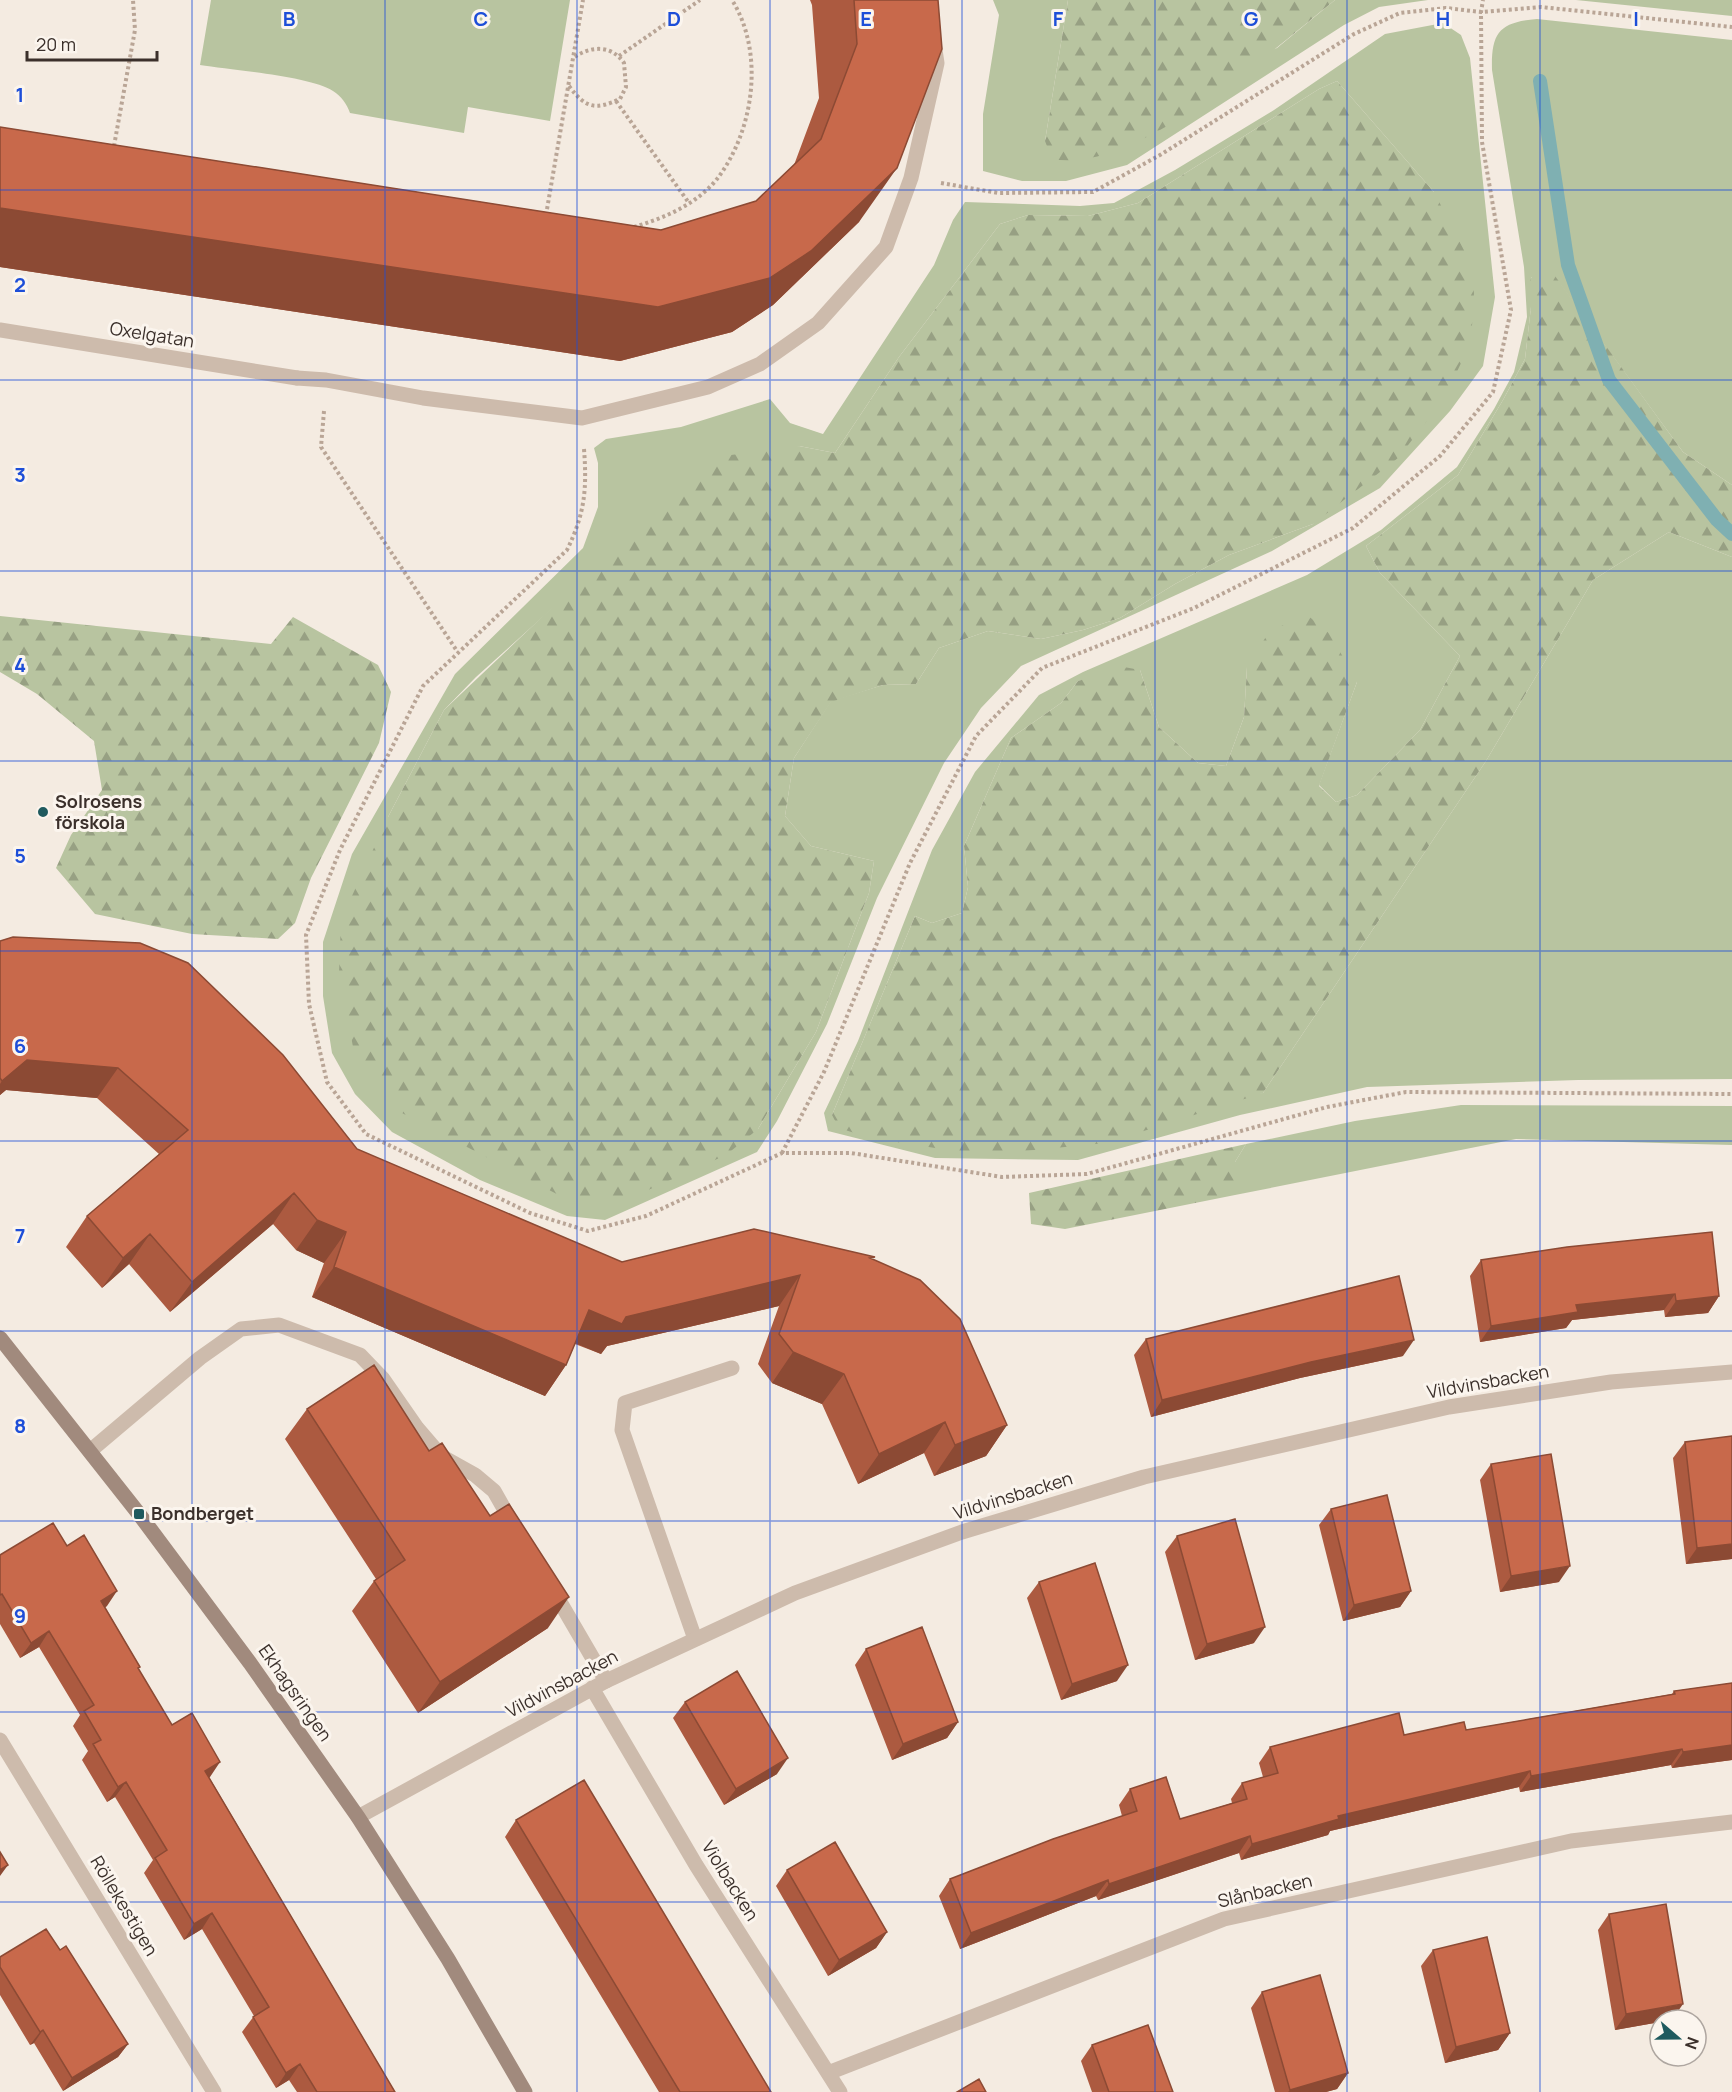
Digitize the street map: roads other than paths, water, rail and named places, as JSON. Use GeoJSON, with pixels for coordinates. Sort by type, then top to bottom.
{"type":"FeatureCollection","features":[{"type":"Feature","properties":{"kind":"street","name":"Oxelgatan"},"geometry":{"type":"LineString","coordinates":[[0,330],[297,378],[326,380],[423,398],[582,418],[708,387],[760,364],[818,322],[886,247],[911,178],[937,63],[932,32]]}},
{"type":"Feature","properties":{"kind":"street"},"geometry":{"type":"LineString","coordinates":[[90,1451],[200,1358],[241,1329],[279,1325],[360,1355],[383,1379],[417,1428],[441,1456],[475,1475],[494,1491],[524,1541]]}},
{"type":"Feature","properties":{"kind":"street","name":"Ekhagsringen"},"geometry":{"type":"LineString","coordinates":[[0,1338],[90,1451],[250,1663],[358,1817],[448,1959],[525,2092]]}},
{"type":"Feature","properties":{"kind":"street"},"geometry":{"type":"LineString","coordinates":[[695,1638],[622,1430],[625,1403],[732,1368]]}},
{"type":"Feature","properties":{"kind":"street","name":"Vildvinsbacken"},"geometry":{"type":"LineString","coordinates":[[358,1817],[599,1684],[695,1638],[795,1593],[962,1532],[1144,1477],[1449,1407],[1611,1382],[1732,1372]]}},
{"type":"Feature","properties":{"kind":"street","name":"Violbacken"},"geometry":{"type":"LineString","coordinates":[[547,1581],[599,1684],[696,1865],[840,2092]]}},
{"type":"Feature","properties":{"kind":"street","name":"Röllekestigen"},"geometry":{"type":"LineString","coordinates":[[0,1740],[214,2092]]}},
{"type":"Feature","properties":{"kind":"street","name":"Slånbacken"},"geometry":{"type":"LineString","coordinates":[[828,2073],[1224,1919],[1571,1841],[1732,1822]]}},
{"type":"Feature","properties":{"kind":"waterway"},"geometry":{"type":"LineString","coordinates":[[1540,81],[1568,265],[1609,380],[1717,520],[1732,534]]}},
{"type":"Feature","properties":{"kind":"place","name":"Solrosens förskola"},"geometry":{"type":"Point","coordinates":[43,812]}},
{"type":"Feature","properties":{"kind":"place","name":"Bondberget"},"geometry":{"type":"Point","coordinates":[139,1514]}}]}
